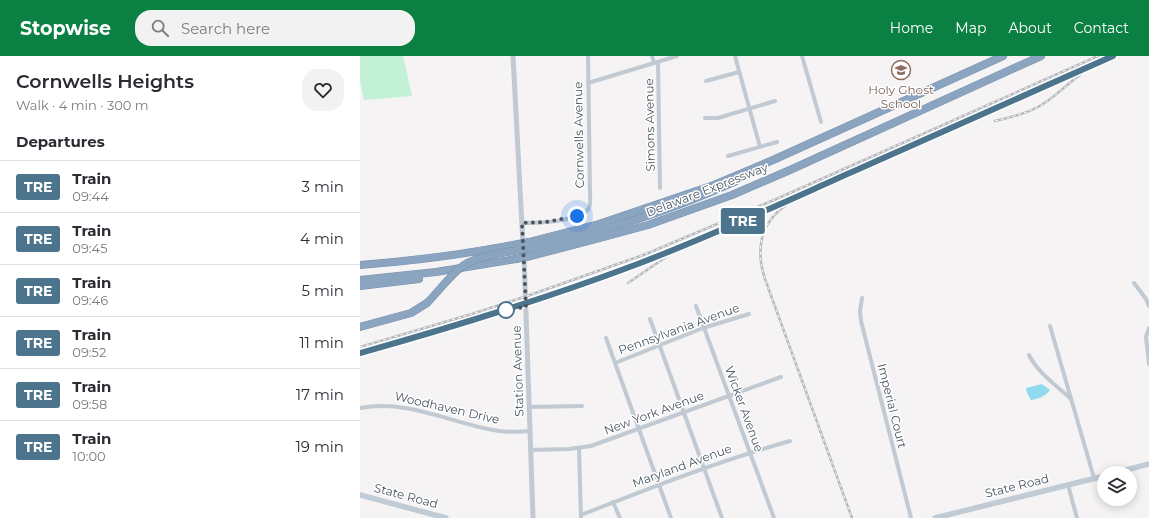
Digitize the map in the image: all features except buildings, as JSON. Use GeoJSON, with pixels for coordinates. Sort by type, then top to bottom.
{"type":"FeatureCollection","features":[{"type":"Feature","properties":{"kind":"highway"},"geometry":{"type":"LineString","coordinates":[[360,327],[411,313],[427,303],[457,271],[468,263],[480,258],[531,245],[606,230],[675,207],[722,188],[812,147],[833,133],[1003,56]]}},
{"type":"Feature","properties":{"kind":"highway","name":"Delaware Expressway"},"geometry":{"type":"LineString","coordinates":[[360,280],[424,274],[516,259],[648,225],[732,195],[1041,56]]}},
{"type":"Feature","properties":{"kind":"highway"},"geometry":{"type":"LineString","coordinates":[[360,265],[490,250],[518,244],[531,245]]}},
{"type":"Feature","properties":{"kind":"highway"},"geometry":{"type":"LineString","coordinates":[[360,286],[456,274],[479,266]]}},
{"type":"Feature","properties":{"kind":"main road"},"geometry":{"type":"LineString","coordinates":[[1137,467],[1149,464]]}},
{"type":"Feature","properties":{"kind":"main road","name":"State Road"},"geometry":{"type":"LineString","coordinates":[[935,518],[1097,477]]}},
{"type":"Feature","properties":{"kind":"main road","name":"State Road"},"geometry":{"type":"LineString","coordinates":[[360,495],[446,518]]}},
{"type":"Feature","properties":{"kind":"street","name":"Station Avenue"},"geometry":{"type":"LineString","coordinates":[[513,56],[522,223],[533,518]]}},
{"type":"Feature","properties":{"kind":"street","name":"Cornwells Avenue"},"geometry":{"type":"LineString","coordinates":[[522,223],[561,220],[580,215],[586,212],[590,206],[588,56]]}},
{"type":"Feature","properties":{"kind":"street","name":"Simons Avenue"},"geometry":{"type":"LineString","coordinates":[[652,56],[656,62],[660,188]]}},
{"type":"Feature","properties":{"kind":"street"},"geometry":{"type":"LineString","coordinates":[[588,83],[677,56]]}},
{"type":"Feature","properties":{"kind":"street"},"geometry":{"type":"LineString","coordinates":[[735,56],[760,147]]}},
{"type":"Feature","properties":{"kind":"street"},"geometry":{"type":"LineString","coordinates":[[802,56],[821,122]]}},
{"type":"Feature","properties":{"kind":"street"},"geometry":{"type":"LineString","coordinates":[[706,81],[739,72]]}},
{"type":"Feature","properties":{"kind":"street"},"geometry":{"type":"LineString","coordinates":[[705,118],[718,118],[750,110],[775,101]]}},
{"type":"Feature","properties":{"kind":"street"},"geometry":{"type":"LineString","coordinates":[[728,156],[777,142]]}},
{"type":"Feature","properties":{"kind":"street"},"geometry":{"type":"LineString","coordinates":[[1134,282],[1149,306]]}},
{"type":"Feature","properties":{"kind":"street","name":"Imperial Court"},"geometry":{"type":"LineString","coordinates":[[862,298],[860,311],[861,321],[911,518]]}},
{"type":"Feature","properties":{"kind":"street","name":"Wicker Avenue"},"geometry":{"type":"LineString","coordinates":[[696,306],[774,518]]}},
{"type":"Feature","properties":{"kind":"street","name":"Pennsylvania Avenue"},"geometry":{"type":"LineString","coordinates":[[615,363],[659,344],[703,328],[749,314]]}},
{"type":"Feature","properties":{"kind":"street"},"geometry":{"type":"LineString","coordinates":[[650,319],[722,518]]}},
{"type":"Feature","properties":{"kind":"street"},"geometry":{"type":"LineString","coordinates":[[1050,326],[1094,478]]}},
{"type":"Feature","properties":{"kind":"street"},"geometry":{"type":"LineString","coordinates":[[1149,328],[1146,337],[1149,364]]}},
{"type":"Feature","properties":{"kind":"street"},"geometry":{"type":"LineString","coordinates":[[606,338],[672,518]]}},
{"type":"Feature","properties":{"kind":"street"},"geometry":{"type":"LineString","coordinates":[[1029,355],[1040,370],[1072,400]]}},
{"type":"Feature","properties":{"kind":"street","name":"New York Avenue"},"geometry":{"type":"LineString","coordinates":[[530,450],[579,448],[591,446],[781,377]]}},
{"type":"Feature","properties":{"kind":"street","name":"Woodhaven Drive"},"geometry":{"type":"LineString","coordinates":[[360,408],[376,406],[411,408],[498,431],[530,431]]}},
{"type":"Feature","properties":{"kind":"street"},"geometry":{"type":"LineString","coordinates":[[529,407],[582,406]]}},
{"type":"Feature","properties":{"kind":"street","name":"Maryland Avenue"},"geometry":{"type":"LineString","coordinates":[[581,516],[659,485],[749,453],[790,441]]}},
{"type":"Feature","properties":{"kind":"street"},"geometry":{"type":"LineString","coordinates":[[579,448],[581,516]]}},
{"type":"Feature","properties":{"kind":"street"},"geometry":{"type":"LineString","coordinates":[[1068,485],[1077,518]]}},
{"type":"Feature","properties":{"kind":"street"},"geometry":{"type":"LineString","coordinates":[[613,502],[620,518]]}},
{"type":"Feature","properties":{"kind":"green space"},"geometry":{"type":"Polygon","coordinates":[[[360,56],[403,56],[412,96],[364,100],[360,81],[360,56]]]}},
{"type":"Feature","properties":{"kind":"water"},"geometry":{"type":"Polygon","coordinates":[[[1042,384],[1050,390],[1042,397],[1031,400],[1026,388],[1042,384]]]}},
{"type":"Feature","properties":{"kind":"railway"},"geometry":{"type":"LineString","coordinates":[[360,347],[472,314],[646,254],[781,197],[1098,56]]}},
{"type":"Feature","properties":{"kind":"railway"},"geometry":{"type":"LineString","coordinates":[[360,353],[530,302],[673,250],[1113,56]]}},
{"type":"Feature","properties":{"kind":"railway"},"geometry":{"type":"LineString","coordinates":[[995,121],[1038,107],[1080,75]]}},
{"type":"Feature","properties":{"kind":"railway"},"geometry":{"type":"LineString","coordinates":[[785,206],[776,213],[765,230],[761,249],[762,269],[852,518]]}},
{"type":"Feature","properties":{"kind":"railway"},"geometry":{"type":"LineString","coordinates":[[628,283],[666,257]]}},
{"type":"Feature","properties":{"kind":"train","name":"TRE"},"geometry":{"type":"LineString","coordinates":[[360,353],[446,329],[530,302],[635,265],[766,211],[1113,56]]}},
{"type":"Feature","properties":{"kind":"place","name":"Holy Ghost School"},"geometry":{"type":"Point","coordinates":[901,70]}},
{"type":"Feature","properties":{"kind":"route"},"geometry":{"type":"LineString","coordinates":[[506,310],[526,307],[522,223],[546,222],[577,216]]}}]}
